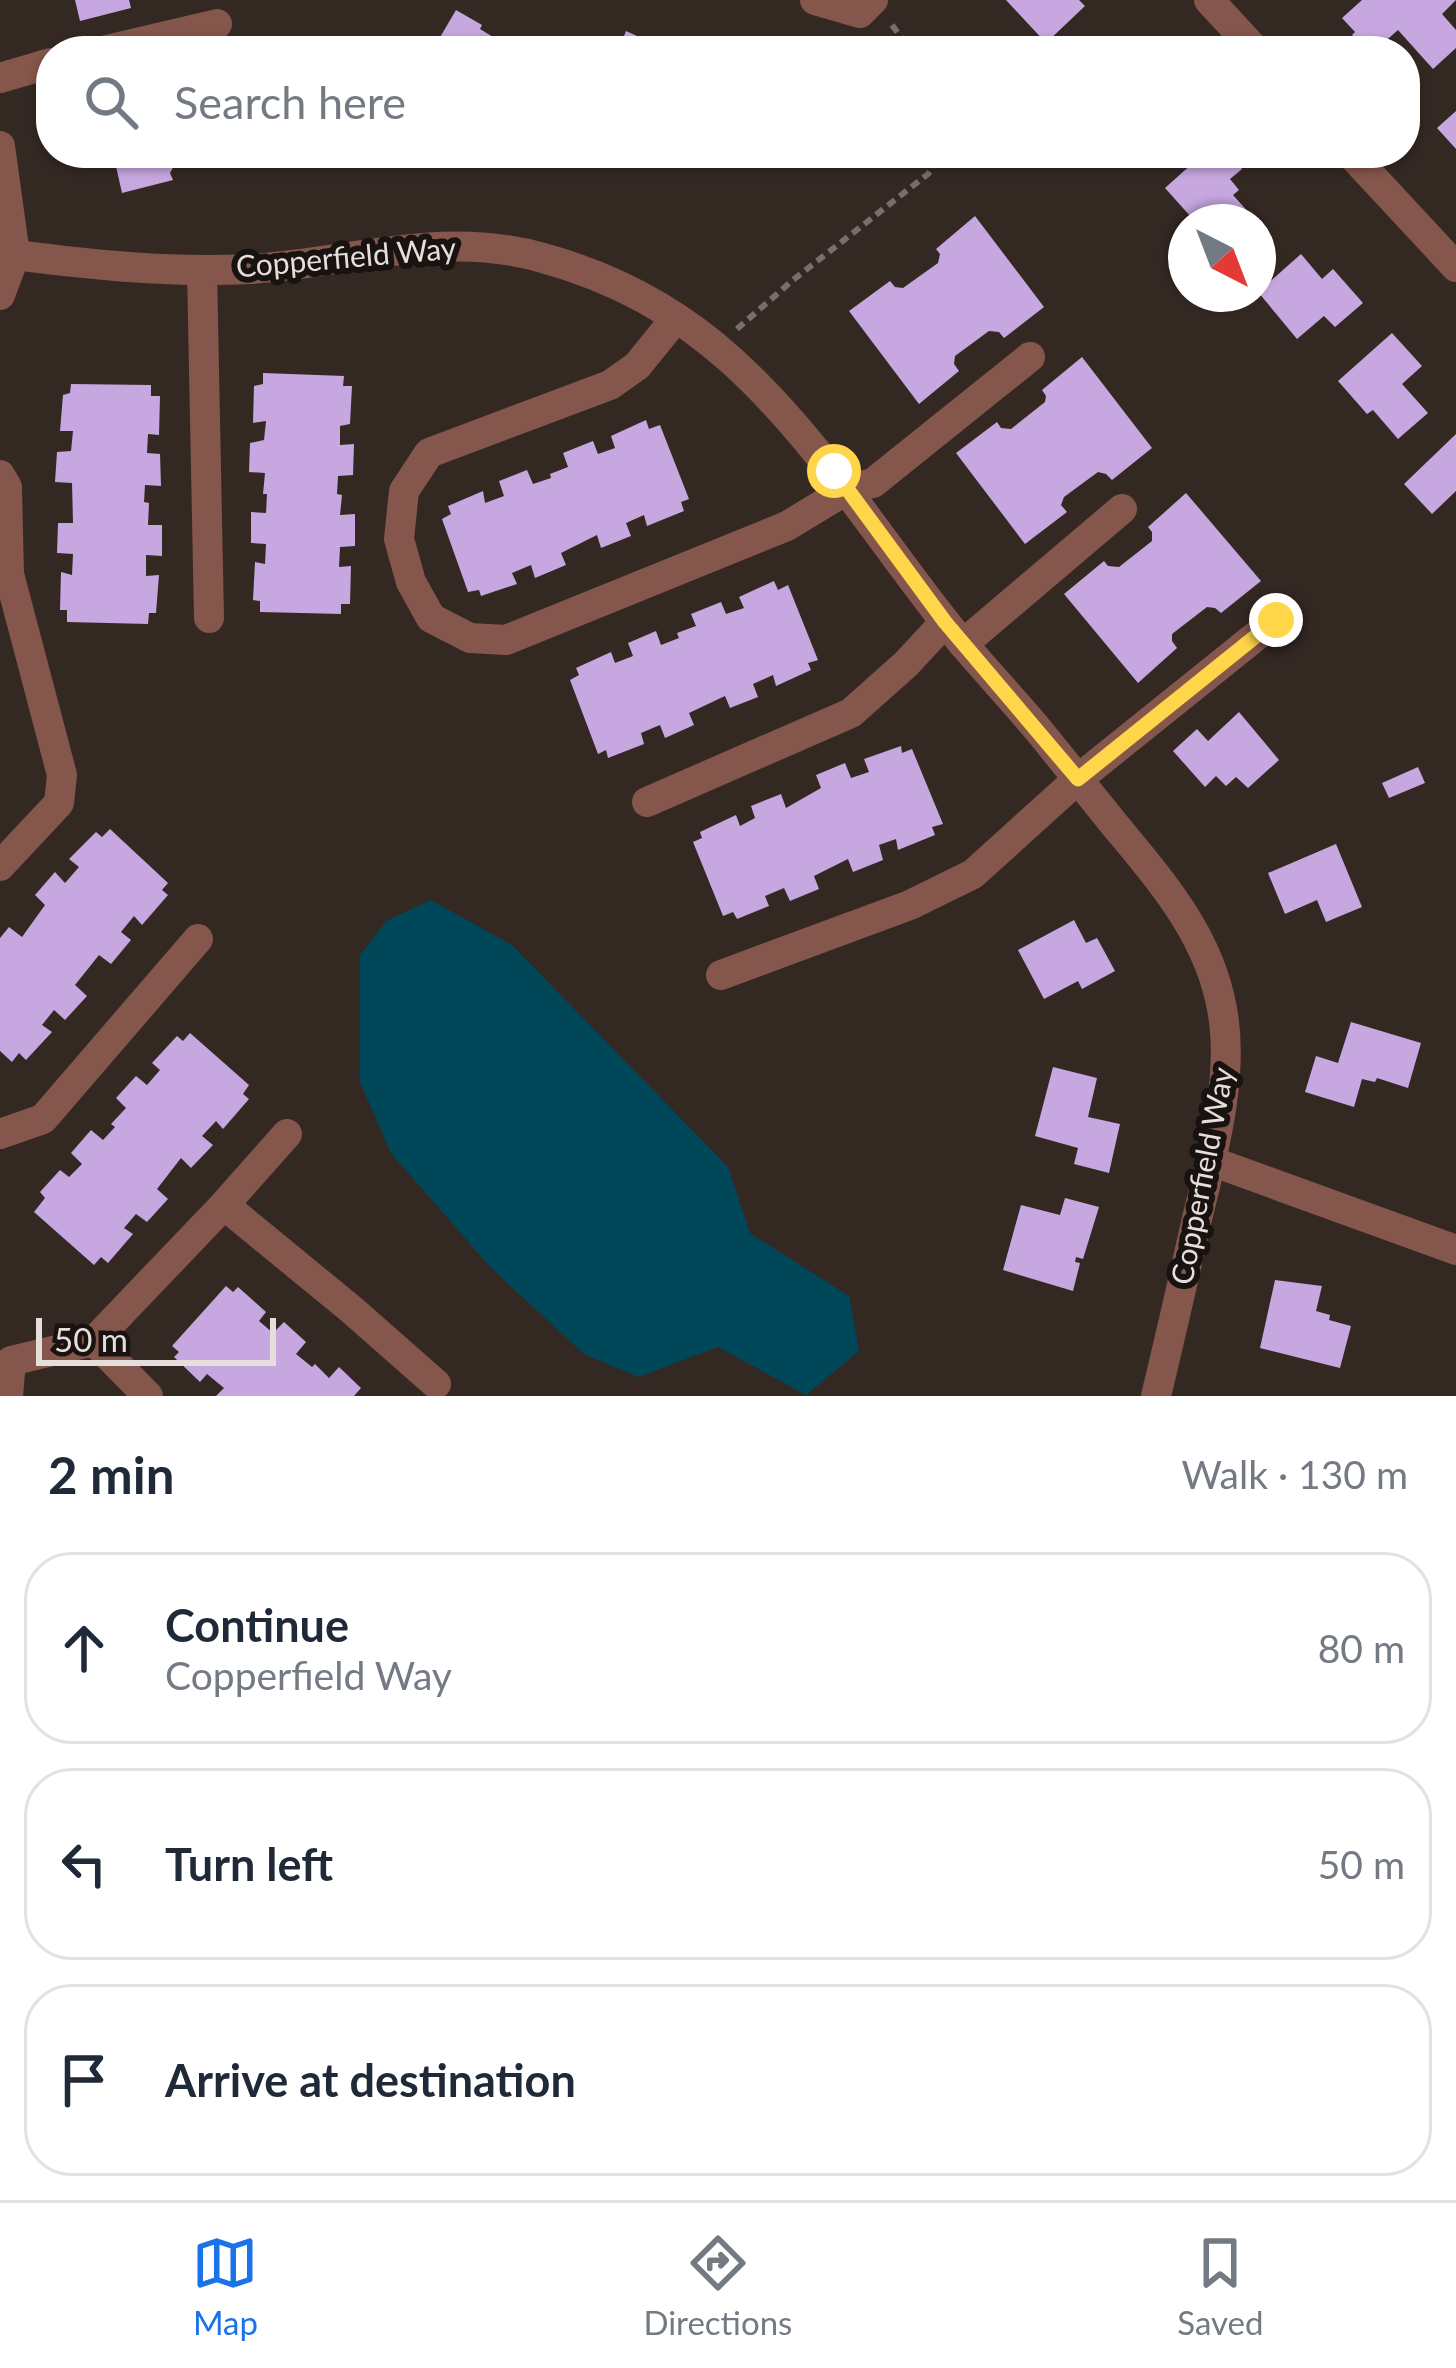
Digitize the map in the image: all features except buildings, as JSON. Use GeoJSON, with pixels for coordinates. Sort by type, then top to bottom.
{"type":"FeatureCollection","features":[{"type":"Feature","properties":{"kind":"street"},"geometry":{"type":"LineString","coordinates":[[814,0],[860,13],[873,0]]}},
{"type":"Feature","properties":{"kind":"street"},"geometry":{"type":"LineString","coordinates":[[1209,0],[1242,36]]}},
{"type":"Feature","properties":{"kind":"street"},"geometry":{"type":"LineString","coordinates":[[166,36],[217,24]]}},
{"type":"Feature","properties":{"kind":"street"},"geometry":{"type":"LineString","coordinates":[[0,78],[36,67]]}},
{"type":"Feature","properties":{"kind":"street"},"geometry":{"type":"LineString","coordinates":[[0,146],[14,255],[0,296]]}},
{"type":"Feature","properties":{"kind":"street"},"geometry":{"type":"LineString","coordinates":[[1364,168],[1456,267]]}},
{"type":"Feature","properties":{"kind":"street","name":"Copperfield Way"},"geometry":{"type":"LineString","coordinates":[[14,255],[139,270],[202,270],[325,262],[433,245],[506,250],[542,257],[612,282],[676,318],[760,389],[848,489],[954,633],[1181,908],[1214,974],[1227,1046],[1210,1161],[1156,1396]]}},
{"type":"Feature","properties":{"kind":"street"},"geometry":{"type":"LineString","coordinates":[[202,270],[208,618]]}},
{"type":"Feature","properties":{"kind":"street"},"geometry":{"type":"LineString","coordinates":[[676,318],[637,366],[610,385],[430,453],[404,491],[399,539],[411,582],[431,618],[470,638],[506,640],[787,526],[848,489],[873,483],[1030,357]]}},
{"type":"Feature","properties":{"kind":"street"},"geometry":{"type":"LineString","coordinates":[[0,475],[7,487],[9,574],[62,775],[59,803],[0,866]]}},
{"type":"Feature","properties":{"kind":"street"},"geometry":{"type":"LineString","coordinates":[[647,802],[851,713],[906,664],[1122,509]]}},
{"type":"Feature","properties":{"kind":"street"},"geometry":{"type":"LineString","coordinates":[[721,976],[910,905],[973,874],[1078,779],[1276,620]]}},
{"type":"Feature","properties":{"kind":"street"},"geometry":{"type":"LineString","coordinates":[[0,1134],[43,1119],[198,939]]}},
{"type":"Feature","properties":{"kind":"street"},"geometry":{"type":"LineString","coordinates":[[8,1396],[6,1350],[94,1341],[287,1134]]}},
{"type":"Feature","properties":{"kind":"street"},"geometry":{"type":"LineString","coordinates":[[1210,1161],[1456,1250]]}},
{"type":"Feature","properties":{"kind":"street"},"geometry":{"type":"LineString","coordinates":[[224,1205],[436,1384]]}},
{"type":"Feature","properties":{"kind":"street"},"geometry":{"type":"LineString","coordinates":[[94,1341],[148,1396]]}},
{"type":"Feature","properties":{"kind":"path"},"geometry":{"type":"LineString","coordinates":[[718,350],[747,319],[932,168]]}},
{"type":"Feature","properties":{"kind":"water"},"geometry":{"type":"Polygon","coordinates":[[[431,900],[512,945],[728,1167],[750,1233],[849,1296],[859,1351],[806,1395],[718,1347],[638,1377],[584,1354],[491,1268],[391,1153],[360,1082],[360,955],[386,921],[431,900]]]}},
{"type":"Feature","properties":{"kind":"route"},"geometry":{"type":"LineString","coordinates":[[834,471],[945,622],[1078,779],[1276,620]]}}]}
